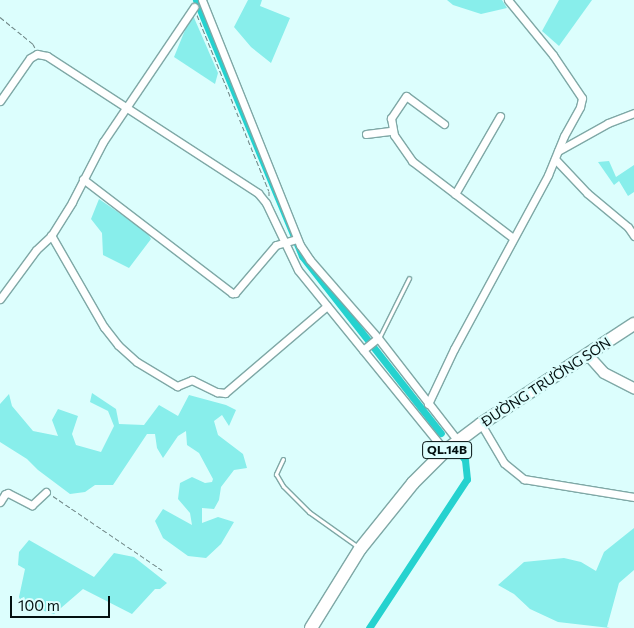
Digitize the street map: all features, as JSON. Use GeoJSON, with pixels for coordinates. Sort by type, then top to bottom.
{"type":"FeatureCollection","features":[{"type":"Feature","properties":{"kind":"highway","name":"ĐƯỜNG TRƯỜNG SƠN"},"geometry":{"type":"LineString","coordinates":[[310,628],[360,549],[413,483],[444,451],[481,424],[634,324]]}},
{"type":"Feature","properties":{"kind":"street"},"geometry":{"type":"LineString","coordinates":[[202,0],[297,239],[310,260],[378,338],[458,441]]}},
{"type":"Feature","properties":{"kind":"street"},"geometry":{"type":"LineString","coordinates":[[428,404],[454,349],[548,175],[580,107],[582,96],[554,55],[508,0]]}},
{"type":"Feature","properties":{"kind":"street"},"geometry":{"type":"LineString","coordinates":[[0,299],[36,250],[51,235],[72,202],[83,179],[125,107],[194,7]]}},
{"type":"Feature","properties":{"kind":"street"},"geometry":{"type":"LineString","coordinates":[[0,101],[30,58],[37,54],[47,56],[258,193],[269,210],[298,270],[444,451]]}},
{"type":"Feature","properties":{"kind":"street"},"geometry":{"type":"LineString","coordinates":[[444,124],[406,96],[391,118],[392,131],[412,161],[513,238]]}},
{"type":"Feature","properties":{"kind":"street"},"geometry":{"type":"LineString","coordinates":[[558,151],[608,123],[634,113]]}},
{"type":"Feature","properties":{"kind":"street"},"geometry":{"type":"LineString","coordinates":[[455,194],[500,116]]}},
{"type":"Feature","properties":{"kind":"street"},"geometry":{"type":"LineString","coordinates":[[366,134],[392,131]]}},
{"type":"Feature","properties":{"kind":"street"},"geometry":{"type":"LineString","coordinates":[[554,159],[587,193],[628,227],[634,236]]}},
{"type":"Feature","properties":{"kind":"street"},"geometry":{"type":"LineString","coordinates":[[83,179],[232,294],[276,245],[297,239]]}},
{"type":"Feature","properties":{"kind":"street"},"geometry":{"type":"LineString","coordinates":[[51,235],[104,327],[118,344],[137,362],[177,386],[192,380],[217,392],[225,392],[327,306]]}},
{"type":"Feature","properties":{"kind":"street"},"geometry":{"type":"LineString","coordinates":[[363,350],[378,338]]}},
{"type":"Feature","properties":{"kind":"street"},"geometry":{"type":"LineString","coordinates":[[587,354],[604,373],[634,388]]}},
{"type":"Feature","properties":{"kind":"street"},"geometry":{"type":"LineString","coordinates":[[481,424],[504,463],[524,479],[634,497]]}},
{"type":"Feature","properties":{"kind":"street"},"geometry":{"type":"LineString","coordinates":[[0,502],[5,494],[8,493],[32,504],[46,492]]}},
{"type":"Feature","properties":{"kind":"lane"},"geometry":{"type":"LineString","coordinates":[[378,338],[409,278]]}},
{"type":"Feature","properties":{"kind":"lane"},"geometry":{"type":"LineString","coordinates":[[283,459],[276,474],[283,486],[309,512],[360,549]]}},
{"type":"Feature","properties":{"kind":"path"},"geometry":{"type":"LineString","coordinates":[[194,7],[269,191],[269,210]]}},
{"type":"Feature","properties":{"kind":"path"},"geometry":{"type":"LineString","coordinates":[[0,17],[33,44],[37,54]]}},
{"type":"Feature","properties":{"kind":"path"},"geometry":{"type":"LineString","coordinates":[[46,492],[162,570]]}},
{"type":"Feature","properties":{"kind":"shaded area"},"geometry":{"type":"Polygon","coordinates":[[[248,0],[262,0],[260,6],[290,18],[271,63],[251,47],[234,27],[248,0]]]}},
{"type":"Feature","properties":{"kind":"shaded area"},"geometry":{"type":"Polygon","coordinates":[[[447,0],[502,0],[507,8],[481,14],[453,5],[447,0]]]}},
{"type":"Feature","properties":{"kind":"shaded area"},"geometry":{"type":"Polygon","coordinates":[[[559,0],[592,0],[559,46],[542,31],[559,0]]]}},
{"type":"Feature","properties":{"kind":"shaded area"},"geometry":{"type":"Polygon","coordinates":[[[192,13],[218,73],[215,84],[174,57],[192,13]]]}},
{"type":"Feature","properties":{"kind":"shaded area"},"geometry":{"type":"Polygon","coordinates":[[[609,161],[616,177],[634,165],[634,192],[628,196],[619,181],[614,185],[598,162],[609,161]]]}},
{"type":"Feature","properties":{"kind":"shaded area"},"geometry":{"type":"Polygon","coordinates":[[[99,199],[147,232],[151,239],[129,268],[103,255],[102,233],[91,219],[99,199]]]}},
{"type":"Feature","properties":{"kind":"shaded area"},"geometry":{"type":"Polygon","coordinates":[[[92,393],[116,409],[119,424],[144,425],[159,405],[178,416],[189,395],[226,405],[236,410],[229,426],[222,415],[214,421],[218,435],[243,454],[247,468],[234,470],[221,487],[219,500],[214,509],[202,508],[202,523],[218,517],[234,522],[221,544],[206,558],[188,556],[163,538],[155,521],[163,509],[192,525],[190,513],[178,499],[180,483],[192,477],[205,483],[212,482],[213,479],[199,453],[187,445],[186,431],[178,436],[163,458],[157,448],[155,434],[147,434],[113,485],[95,485],[85,492],[70,494],[38,470],[27,459],[0,442],[0,404],[9,394],[12,406],[33,431],[58,436],[52,420],[58,409],[78,416],[72,434],[76,445],[101,452],[114,426],[108,411],[90,402],[92,393]]]}},
{"type":"Feature","properties":{"kind":"shaded area"},"geometry":{"type":"Polygon","coordinates":[[[634,528],[634,570],[619,583],[607,627],[610,628],[558,622],[530,609],[514,594],[498,585],[524,562],[564,558],[581,562],[596,571],[604,552],[634,528]]]}},
{"type":"Feature","properties":{"kind":"shaded area"},"geometry":{"type":"Polygon","coordinates":[[[29,540],[94,577],[114,553],[134,557],[167,583],[160,589],[155,589],[132,614],[83,589],[54,614],[22,604],[19,597],[25,569],[18,565],[19,552],[29,540]]]}},
{"type":"Feature","properties":{"kind":"waterway"},"geometry":{"type":"LineString","coordinates":[[196,0],[302,256],[441,433]]}},
{"type":"Feature","properties":{"kind":"waterway"},"geometry":{"type":"LineString","coordinates":[[369,628],[467,479],[465,460],[460,453]]}}]}
